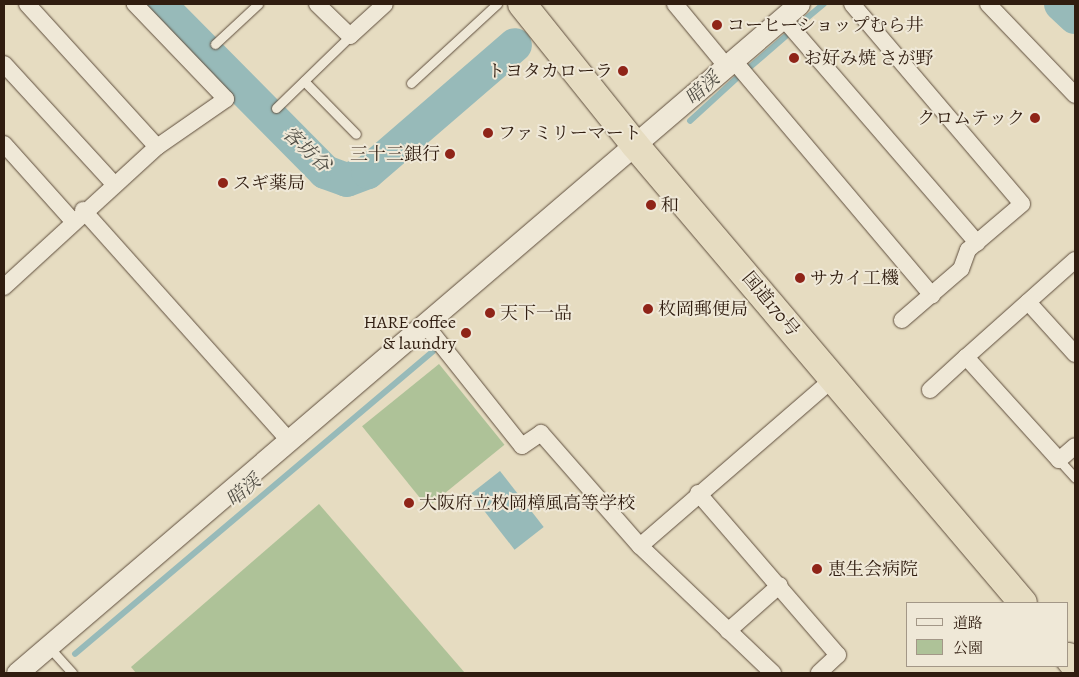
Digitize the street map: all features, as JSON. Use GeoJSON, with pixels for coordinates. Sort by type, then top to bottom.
{"type":"FeatureCollection","features":[{"type":"Feature","properties":{"kind":"highway","name":"国道170号"},"geometry":{"type":"LineString","coordinates":[[522,4],[635,144],[1021,602]]}},
{"type":"Feature","properties":{"kind":"street"},"geometry":{"type":"LineString","coordinates":[[27,4],[157,147]]}},
{"type":"Feature","properties":{"kind":"street"},"geometry":{"type":"LineString","coordinates":[[4,287],[78,215],[157,147],[226,99],[136,4]]}},
{"type":"Feature","properties":{"kind":"street"},"geometry":{"type":"LineString","coordinates":[[317,4],[350,36],[385,4]]}},
{"type":"Feature","properties":{"kind":"street"},"geometry":{"type":"LineString","coordinates":[[674,4],[731,64],[932,295]]}},
{"type":"Feature","properties":{"kind":"street"},"geometry":{"type":"LineString","coordinates":[[18,673],[424,322],[731,64],[799,4]]}},
{"type":"Feature","properties":{"kind":"street"},"geometry":{"type":"LineString","coordinates":[[852,4],[1022,204],[968,250],[961,269],[902,320]]}},
{"type":"Feature","properties":{"kind":"street"},"geometry":{"type":"LineString","coordinates":[[988,4],[1075,95]]}},
{"type":"Feature","properties":{"kind":"street"},"geometry":{"type":"LineString","coordinates":[[783,18],[977,243]]}},
{"type":"Feature","properties":{"kind":"street"},"geometry":{"type":"LineString","coordinates":[[4,64],[114,184]]}},
{"type":"Feature","properties":{"kind":"street"},"geometry":{"type":"LineString","coordinates":[[4,144],[78,215],[289,440]]}},
{"type":"Feature","properties":{"kind":"street"},"geometry":{"type":"LineString","coordinates":[[930,390],[1075,260]]}},
{"type":"Feature","properties":{"kind":"street"},"geometry":{"type":"LineString","coordinates":[[1028,302],[1075,354]]}},
{"type":"Feature","properties":{"kind":"street"},"geometry":{"type":"LineString","coordinates":[[424,322],[522,446],[541,434],[640,546],[773,673]]}},
{"type":"Feature","properties":{"kind":"street"},"geometry":{"type":"LineString","coordinates":[[966,357],[1059,460],[1075,446]]}},
{"type":"Feature","properties":{"kind":"street"},"geometry":{"type":"LineString","coordinates":[[640,546],[698,493],[834,378]]}},
{"type":"Feature","properties":{"kind":"street"},"geometry":{"type":"LineString","coordinates":[[698,493],[780,585],[838,655],[819,673]]}},
{"type":"Feature","properties":{"kind":"street"},"geometry":{"type":"LineString","coordinates":[[728,631],[780,585]]}},
{"type":"Feature","properties":{"kind":"lane"},"geometry":{"type":"LineString","coordinates":[[215,44],[258,4]]}},
{"type":"Feature","properties":{"kind":"lane"},"geometry":{"type":"LineString","coordinates":[[411,83],[497,4]]}},
{"type":"Feature","properties":{"kind":"lane"},"geometry":{"type":"LineString","coordinates":[[276,108],[350,36]]}},
{"type":"Feature","properties":{"kind":"lane"},"geometry":{"type":"LineString","coordinates":[[304,81],[356,134]]}},
{"type":"Feature","properties":{"kind":"lane"},"geometry":{"type":"LineString","coordinates":[[1059,460],[1075,478]]}},
{"type":"Feature","properties":{"kind":"lane"},"geometry":{"type":"LineString","coordinates":[[48,646],[72,673]]}},
{"type":"Feature","properties":{"kind":"green space"},"geometry":{"type":"Polygon","coordinates":[[[439,364],[504,445],[428,507],[362,426],[439,364]]]}},
{"type":"Feature","properties":{"kind":"green space"},"geometry":{"type":"Polygon","coordinates":[[[319,504],[465,673],[136,673],[131,667],[319,504]]]}},
{"type":"Feature","properties":{"kind":"water"},"geometry":{"type":"Polygon","coordinates":[[[500,471],[544,527],[515,550],[471,494],[500,471]]]}},
{"type":"Feature","properties":{"kind":"waterway","name":"客坊谷"},"geometry":{"type":"LineString","coordinates":[[159,4],[325,172],[347,180],[368,172],[515,45]]}},
{"type":"Feature","properties":{"kind":"waterway","name":"暗渓"},"geometry":{"type":"LineString","coordinates":[[801,23],[824,4]]}},
{"type":"Feature","properties":{"kind":"waterway"},"geometry":{"type":"LineString","coordinates":[[1061,4],[1075,17]]}},
{"type":"Feature","properties":{"kind":"waterway","name":"暗渓"},"geometry":{"type":"LineString","coordinates":[[749,68],[785,37]]}},
{"type":"Feature","properties":{"kind":"waterway","name":"暗渓"},"geometry":{"type":"LineString","coordinates":[[690,121],[736,79]]}},
{"type":"Feature","properties":{"kind":"waterway","name":"暗渓"},"geometry":{"type":"LineString","coordinates":[[75,654],[432,352]]}},
{"type":"Feature","properties":{"kind":"place","name":"コーヒーショップむら井"},"geometry":{"type":"Point","coordinates":[717,25]}},
{"type":"Feature","properties":{"kind":"place","name":"お好み焼 さが野"},"geometry":{"type":"Point","coordinates":[794,58]}},
{"type":"Feature","properties":{"kind":"place","name":"トヨタカローラ"},"geometry":{"type":"Point","coordinates":[623,71]}},
{"type":"Feature","properties":{"kind":"place","name":"クロムテック"},"geometry":{"type":"Point","coordinates":[1035,118]}},
{"type":"Feature","properties":{"kind":"place","name":"ファミリーマート"},"geometry":{"type":"Point","coordinates":[488,133]}},
{"type":"Feature","properties":{"kind":"place","name":"三十三銀行"},"geometry":{"type":"Point","coordinates":[450,154]}},
{"type":"Feature","properties":{"kind":"place","name":"スギ薬局"},"geometry":{"type":"Point","coordinates":[223,183]}},
{"type":"Feature","properties":{"kind":"place","name":"和"},"geometry":{"type":"Point","coordinates":[651,205]}},
{"type":"Feature","properties":{"kind":"place","name":"サカイ工機"},"geometry":{"type":"Point","coordinates":[800,278]}},
{"type":"Feature","properties":{"kind":"place","name":"枚岡郵便局"},"geometry":{"type":"Point","coordinates":[648,309]}},
{"type":"Feature","properties":{"kind":"place","name":"天下一品"},"geometry":{"type":"Point","coordinates":[490,313]}},
{"type":"Feature","properties":{"kind":"place","name":"HARE coffee & laundry"},"geometry":{"type":"Point","coordinates":[466,333]}},
{"type":"Feature","properties":{"kind":"place","name":"大阪府立枚岡樟風高等学校"},"geometry":{"type":"Point","coordinates":[409,503]}},
{"type":"Feature","properties":{"kind":"place","name":"恵生会病院"},"geometry":{"type":"Point","coordinates":[817,569]}}]}
